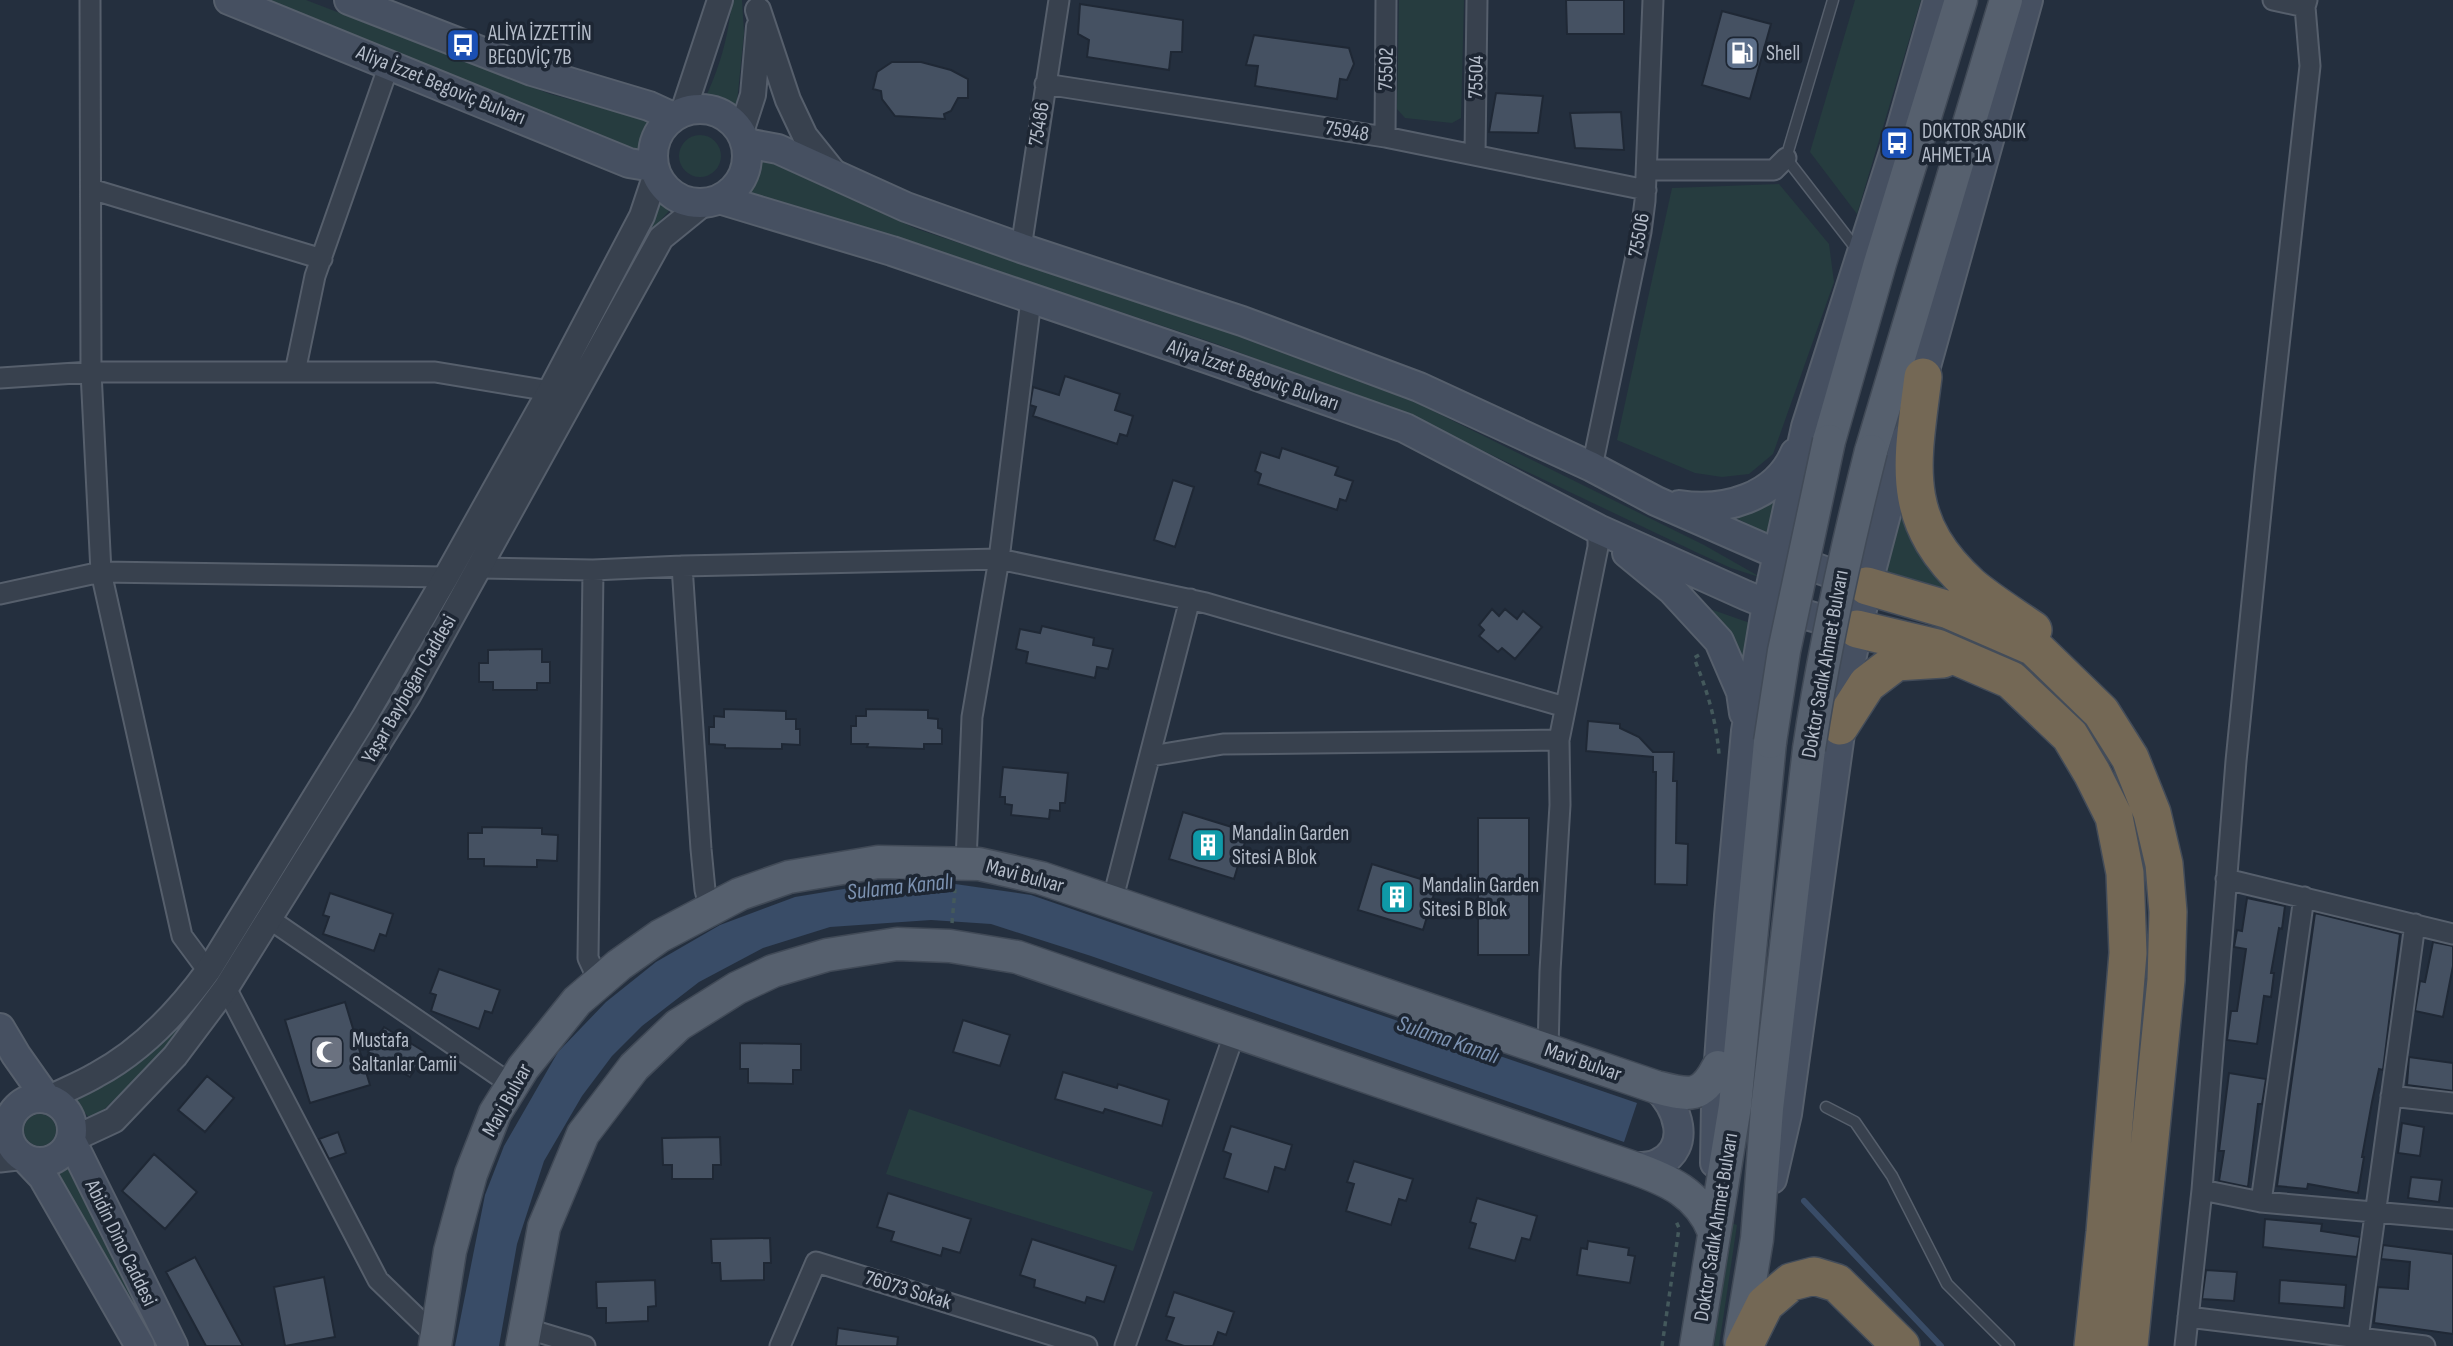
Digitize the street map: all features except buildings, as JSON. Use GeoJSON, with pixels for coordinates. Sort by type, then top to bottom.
{"type":"FeatureCollection","features":[{"type":"Feature","properties":{"kind":"highway"},"geometry":{"type":"LineString","coordinates":[[1923,377],[1914,450],[1914,481],[1919,511],[1930,540],[1971,586],[2040,636],[2101,712],[2130,758],[2152,813],[2164,864],[2168,912],[2166,980],[2129,1346]]}},
{"type":"Feature","properties":{"kind":"highway"},"geometry":{"type":"LineString","coordinates":[[1867,586],[1949,610],[2034,647],[2101,712]]}},
{"type":"Feature","properties":{"kind":"highway"},"geometry":{"type":"LineString","coordinates":[[1857,629],[1937,648],[2011,680],[2070,736],[2114,817],[2125,873],[2128,953],[2093,1346]]}},
{"type":"Feature","properties":{"kind":"highway"},"geometry":{"type":"LineString","coordinates":[[1828,744],[1867,684],[1896,662],[1961,659]]}},
{"type":"Feature","properties":{"kind":"highway"},"geometry":{"type":"LineString","coordinates":[[1744,1346],[1765,1304],[1791,1282],[1814,1276],[1837,1283],[1901,1346]]}},
{"type":"Feature","properties":{"kind":"main road","name":"Aliya İzzet Begoviç Bulvarı"},"geometry":{"type":"LineString","coordinates":[[229,0],[629,163],[655,171]]}},
{"type":"Feature","properties":{"kind":"main road"},"geometry":{"type":"LineString","coordinates":[[349,0],[532,71],[678,115]]}},
{"type":"Feature","properties":{"kind":"main road"},"geometry":{"type":"LineString","coordinates":[[1714,1232],[1718,1067],[1729,916],[1753,742],[1767,604],[1796,468],[1818,434],[1860,256],[1897,144],[1938,0]]}},
{"type":"Feature","properties":{"kind":"main road","name":"Doktor Sadık Ahmet Bulvarı"},"geometry":{"type":"LineString","coordinates":[[1696,1346],[1735,1106],[1752,907],[1753,742],[1784,651],[1818,434],[1961,0]]}},
{"type":"Feature","properties":{"kind":"main road","name":"Doktor Sadık Ahmet Bulvarı"},"geometry":{"type":"LineString","coordinates":[[1739,1346],[1757,1240],[1767,1109],[1828,744],[1823,656],[1871,451],[2006,0]]}},
{"type":"Feature","properties":{"kind":"main road"},"geometry":{"type":"LineString","coordinates":[[1828,744],[1891,492],[2028,0]]}},
{"type":"Feature","properties":{"kind":"main road"},"geometry":{"type":"LineString","coordinates":[[694,109],[710,110],[724,115],[737,125],[743,138],[747,167],[741,180],[732,192],[711,201],[681,200],[664,186],[655,171],[654,146],[659,133],[678,115],[694,109]]}},
{"type":"Feature","properties":{"kind":"main road"},"geometry":{"type":"LineString","coordinates":[[743,138],[778,149],[906,207],[1242,321],[1419,387],[1592,467],[1656,501],[1777,554],[1867,586]]}},
{"type":"Feature","properties":{"kind":"main road","name":"Aliya İzzet Begoviç Bulvarı"},"geometry":{"type":"LineString","coordinates":[[711,201],[892,251],[1405,428],[1598,528],[1767,604],[1857,629]]}},
{"type":"Feature","properties":{"kind":"main road"},"geometry":{"type":"LineString","coordinates":[[1656,501],[1694,507],[1724,506],[1764,491],[1789,468],[1818,434]]}},
{"type":"Feature","properties":{"kind":"main road"},"geometry":{"type":"LineString","coordinates":[[1796,468],[1796,490],[1805,515],[1830,531],[1842,532],[1866,526],[1882,510],[1891,492]]}},
{"type":"Feature","properties":{"kind":"main road"},"geometry":{"type":"LineString","coordinates":[[1598,528],[1672,590],[1719,641],[1741,692],[1753,742]]}},
{"type":"Feature","properties":{"kind":"main road"},"geometry":{"type":"LineString","coordinates":[[1753,742],[1753,725],[1766,708],[1782,702],[1797,701],[1811,705],[1821,713],[1833,739],[1828,744]]}},
{"type":"Feature","properties":{"kind":"main road","name":"Mavi Bulvar"},"geometry":{"type":"LineString","coordinates":[[436,1342],[450,1251],[471,1174],[495,1113],[543,1042],[577,1001],[660,936],[740,894],[789,877],[878,862],[960,874],[1041,878],[1656,1087],[1684,1094],[1700,1091],[1710,1083],[1718,1067]]}},
{"type":"Feature","properties":{"kind":"main road"},"geometry":{"type":"LineString","coordinates":[[524,1337],[544,1227],[583,1134],[634,1067],[678,1025],[737,988],[773,971],[828,955],[897,944],[950,946],[1017,957],[1660,1177],[1691,1196],[1709,1217],[1714,1232]]}},
{"type":"Feature","properties":{"kind":"main road"},"geometry":{"type":"LineString","coordinates":[[0,1028],[47,1099]]}},
{"type":"Feature","properties":{"kind":"main road"},"geometry":{"type":"LineString","coordinates":[[1631,1167],[1660,1163],[1674,1150],[1678,1141],[1680,1130],[1675,1110],[1656,1087]]}},
{"type":"Feature","properties":{"kind":"main road"},"geometry":{"type":"LineString","coordinates":[[4,1136],[12,1115],[27,1101],[47,1099],[57,1103],[70,1118],[71,1140],[66,1150],[58,1157],[48,1161],[13,1161]]}},
{"type":"Feature","properties":{"kind":"main road"},"geometry":{"type":"LineString","coordinates":[[0,1107],[4,1136],[18,1153],[13,1161]]}},
{"type":"Feature","properties":{"kind":"main road","name":"Abidin Dino Caddesi"},"geometry":{"type":"LineString","coordinates":[[71,1140],[173,1346]]}},
{"type":"Feature","properties":{"kind":"main road","name":"Abidin Dino Caddesi"},"geometry":{"type":"LineString","coordinates":[[13,1161],[43,1177],[140,1346]]}},
{"type":"Feature","properties":{"kind":"street"},"geometry":{"type":"LineString","coordinates":[[90,0],[91,372],[101,572],[182,936],[217,980],[378,1280],[436,1342]]}},
{"type":"Feature","properties":{"kind":"street"},"geometry":{"type":"LineString","coordinates":[[678,115],[720,0]]}},
{"type":"Feature","properties":{"kind":"street","name":"75486"},"geometry":{"type":"LineString","coordinates":[[1021,248],[1059,0]]}},
{"type":"Feature","properties":{"kind":"street","name":"75502"},"geometry":{"type":"LineString","coordinates":[[1385,137],[1386,0]]}},
{"type":"Feature","properties":{"kind":"street","name":"75504"},"geometry":{"type":"LineString","coordinates":[[1475,155],[1477,0]]}},
{"type":"Feature","properties":{"kind":"street","name":"75506"},"geometry":{"type":"LineString","coordinates":[[1592,467],[1641,232],[1647,180],[1653,0]]}},
{"type":"Feature","properties":{"kind":"street"},"geometry":{"type":"LineString","coordinates":[[2185,1346],[2202,1190],[2226,879],[2265,472],[2311,66],[2306,4],[2273,0]]}},
{"type":"Feature","properties":{"kind":"street"},"geometry":{"type":"LineString","coordinates":[[743,138],[753,95],[759,32],[758,5]]}},
{"type":"Feature","properties":{"kind":"street"},"geometry":{"type":"LineString","coordinates":[[758,5],[788,100],[805,136],[837,176]]}},
{"type":"Feature","properties":{"kind":"street"},"geometry":{"type":"LineString","coordinates":[[295,372],[315,276],[389,65]]}},
{"type":"Feature","properties":{"kind":"street","name":"75948"},"geometry":{"type":"LineString","coordinates":[[1045,84],[1385,137],[1475,155],[1647,180],[1774,170],[1786,158]]}},
{"type":"Feature","properties":{"kind":"street","name":"Yaşar Bayboğan Caddesi"},"geometry":{"type":"LineString","coordinates":[[71,1140],[114,1119],[174,1056],[550,391],[642,216],[655,171]]}},
{"type":"Feature","properties":{"kind":"street"},"geometry":{"type":"LineString","coordinates":[[91,189],[322,259]]}},
{"type":"Feature","properties":{"kind":"street","name":"Yaşar Bayboğan Caddesi"},"geometry":{"type":"LineString","coordinates":[[47,1099],[98,1074],[150,1037],[191,995],[217,980],[271,920],[409,694],[661,238],[711,201]]}},
{"type":"Feature","properties":{"kind":"street"},"geometry":{"type":"LineString","coordinates":[[960,874],[972,717],[999,559],[1031,300]]}},
{"type":"Feature","properties":{"kind":"street"},"geometry":{"type":"LineString","coordinates":[[0,378],[91,372],[435,372],[550,391]]}},
{"type":"Feature","properties":{"kind":"street"},"geometry":{"type":"LineString","coordinates":[[1548,1050],[1560,805],[1559,740],[1598,547],[1598,528]]}},
{"type":"Feature","properties":{"kind":"street"},"geometry":{"type":"LineString","coordinates":[[480,568],[593,570],[999,559],[1190,599],[1565,707]]}},
{"type":"Feature","properties":{"kind":"street"},"geometry":{"type":"LineString","coordinates":[[682,566],[703,877],[710,910]]}},
{"type":"Feature","properties":{"kind":"street"},"geometry":{"type":"LineString","coordinates":[[593,570],[589,958],[599,982]]}},
{"type":"Feature","properties":{"kind":"street"},"geometry":{"type":"LineString","coordinates":[[0,594],[101,572],[446,577]]}},
{"type":"Feature","properties":{"kind":"street"},"geometry":{"type":"LineString","coordinates":[[1112,902],[1190,599]]}},
{"type":"Feature","properties":{"kind":"street"},"geometry":{"type":"LineString","coordinates":[[1151,756],[1223,744],[1559,740]]}},
{"type":"Feature","properties":{"kind":"street"},"geometry":{"type":"LineString","coordinates":[[2226,879],[2453,934]]}},
{"type":"Feature","properties":{"kind":"street"},"geometry":{"type":"LineString","coordinates":[[2261,1202],[2304,897]]}},
{"type":"Feature","properties":{"kind":"street"},"geometry":{"type":"LineString","coordinates":[[271,920],[512,1085]]}},
{"type":"Feature","properties":{"kind":"street"},"geometry":{"type":"LineString","coordinates":[[2357,1341],[2415,925]]}},
{"type":"Feature","properties":{"kind":"street"},"geometry":{"type":"LineString","coordinates":[[1125,1346],[1235,1032]]}},
{"type":"Feature","properties":{"kind":"street"},"geometry":{"type":"LineString","coordinates":[[2390,1096],[2453,1103]]}},
{"type":"Feature","properties":{"kind":"street"},"geometry":{"type":"LineString","coordinates":[[2202,1190],[2261,1202],[2453,1219]]}},
{"type":"Feature","properties":{"kind":"street","name":"76073 Sokak"},"geometry":{"type":"LineString","coordinates":[[780,1346],[816,1262],[1087,1346]]}},
{"type":"Feature","properties":{"kind":"street"},"geometry":{"type":"LineString","coordinates":[[2188,1317],[2357,1341],[2425,1346]]}},
{"type":"Feature","properties":{"kind":"street"},"geometry":{"type":"LineString","coordinates":[[524,1337],[584,1346]]}},
{"type":"Feature","properties":{"kind":"lane"},"geometry":{"type":"LineString","coordinates":[[1833,0],[1786,158],[1860,256]]}},
{"type":"Feature","properties":{"kind":"lane"},"geometry":{"type":"LineString","coordinates":[[1826,1107],[1855,1122],[1892,1176],[1947,1284],[2009,1346]]}},
{"type":"Feature","properties":{"kind":"path"},"geometry":{"type":"LineString","coordinates":[[952,935],[960,874]]}},
{"type":"Feature","properties":{"kind":"path"},"geometry":{"type":"LineString","coordinates":[[1662,1346],[1679,1228],[1669,1212]]}},
{"type":"Feature","properties":{"kind":"green space"},"geometry":{"type":"Polygon","coordinates":[[[267,0],[306,0],[550,94],[654,122],[646,139],[645,155],[267,0]]]}},
{"type":"Feature","properties":{"kind":"green space"},"geometry":{"type":"Polygon","coordinates":[[[732,0],[742,0],[744,33],[736,112],[703,103],[722,53],[732,0]]]}},
{"type":"Feature","properties":{"kind":"green space"},"geometry":{"type":"Polygon","coordinates":[[[1399,0],[1464,0],[1461,118],[1452,123],[1405,118],[1397,109],[1399,0]]]}},
{"type":"Feature","properties":{"kind":"green space"},"geometry":{"type":"Polygon","coordinates":[[[1855,0],[1921,0],[1857,214],[1810,152],[1855,0]]]}},
{"type":"Feature","properties":{"kind":"green space"},"geometry":{"type":"Polygon","coordinates":[[[700,135],[715,141],[721,156],[715,171],[700,177],[685,171],[679,156],[685,141],[700,135]]]}},
{"type":"Feature","properties":{"kind":"green space"},"geometry":{"type":"Polygon","coordinates":[[[756,156],[917,229],[1218,329],[1417,403],[1704,545],[1762,578],[1700,554],[1412,417],[1214,343],[913,243],[743,190],[752,175],[756,156]]]}},
{"type":"Feature","properties":{"kind":"green space"},"geometry":{"type":"Polygon","coordinates":[[[1779,184],[1829,244],[1834,282],[1773,454],[1749,474],[1722,477],[1695,473],[1617,440],[1672,188],[1779,184]]]}},
{"type":"Feature","properties":{"kind":"green space"},"geometry":{"type":"Polygon","coordinates":[[[663,199],[676,203],[660,221],[625,281],[453,595],[340,786],[202,1006],[164,1052],[92,1121],[72,1098],[104,1085],[160,1044],[197,1002],[622,279],[663,199]]]}},
{"type":"Feature","properties":{"kind":"green space"},"geometry":{"type":"Polygon","coordinates":[[[1778,492],[1770,535],[1724,512],[1778,492]]]}},
{"type":"Feature","properties":{"kind":"green space"},"geometry":{"type":"Polygon","coordinates":[[[1902,510],[1965,598],[1883,574],[1902,510]]]}},
{"type":"Feature","properties":{"kind":"green space"},"geometry":{"type":"Polygon","coordinates":[[[1710,609],[1753,624],[1746,684],[1731,645],[1710,609]]]}},
{"type":"Feature","properties":{"kind":"green space"},"geometry":{"type":"Polygon","coordinates":[[[909,1109],[1153,1192],[1133,1251],[886,1174],[909,1109]]]}},
{"type":"Feature","properties":{"kind":"green space"},"geometry":{"type":"Polygon","coordinates":[[[40,1114],[51,1119],[56,1130],[51,1141],[40,1146],[29,1141],[24,1130],[29,1119],[40,1114]]]}},
{"type":"Feature","properties":{"kind":"green space"},"geometry":{"type":"Polygon","coordinates":[[[69,1166],[101,1237],[160,1346],[152,1346],[55,1173],[69,1166]]]}},
{"type":"Feature","properties":{"kind":"green space"},"geometry":{"type":"Polygon","coordinates":[[[1731,1223],[1737,1225],[1719,1346],[1714,1346],[1731,1223]]]}},
{"type":"Feature","properties":{"kind":"water","name":"Sulama Kanalı"},"geometry":{"type":"Polygon","coordinates":[[[941,882],[1031,895],[1637,1103],[1624,1142],[1091,956],[991,924],[931,920],[830,927],[763,948],[699,982],[642,1026],[612,1056],[582,1096],[544,1161],[517,1244],[499,1346],[455,1346],[485,1195],[504,1146],[558,1052],[606,1002],[656,962],[720,925],[795,897],[880,883],[941,882]]]}},
{"type":"Feature","properties":{"kind":"waterway"},"geometry":{"type":"LineString","coordinates":[[1804,1201],[1941,1346]]}},
{"type":"Feature","properties":{"kind":"place","name":"ALİYA İZZETTİN BEGOVİÇ 7B"},"geometry":{"type":"Point","coordinates":[463,45]}},
{"type":"Feature","properties":{"kind":"place","name":"Shell"},"geometry":{"type":"Point","coordinates":[1742,53]}},
{"type":"Feature","properties":{"kind":"place","name":"DOKTOR SADIK AHMET 1A"},"geometry":{"type":"Point","coordinates":[1897,143]}},
{"type":"Feature","properties":{"kind":"place","name":"Mandalin Garden Sitesi A Blok"},"geometry":{"type":"Point","coordinates":[1208,845]}},
{"type":"Feature","properties":{"kind":"place","name":"Mandalin Garden Sitesi B Blok"},"geometry":{"type":"Point","coordinates":[1397,897]}},
{"type":"Feature","properties":{"kind":"place","name":"Mustafa Saltanlar Camii"},"geometry":{"type":"Point","coordinates":[327,1052]}}]}
